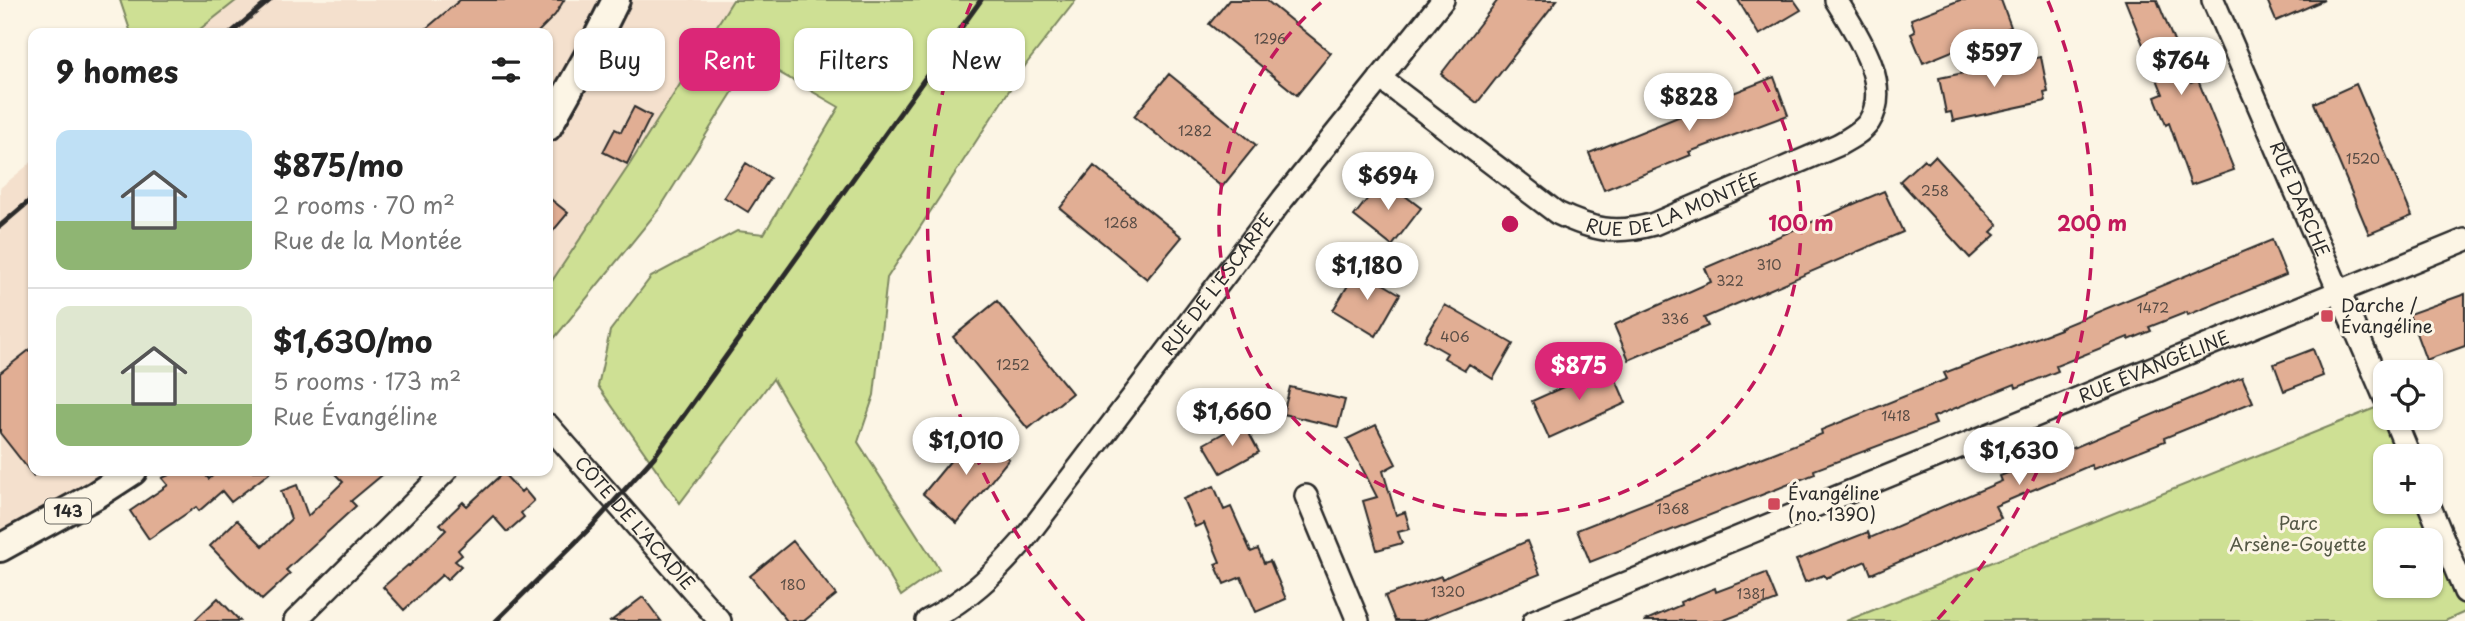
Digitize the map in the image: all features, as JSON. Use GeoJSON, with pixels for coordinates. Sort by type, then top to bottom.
{"type":"FeatureCollection","features":[{"type":"Feature","properties":{"kind":"main road"},"geometry":{"type":"LineString","coordinates":[[553,118],[616,0]]}},
{"type":"Feature","properties":{"kind":"main road","name":"143"},"geometry":{"type":"LineString","coordinates":[[0,548],[126,476]]}},
{"type":"Feature","properties":{"kind":"street","name":"RUE DE L'ESCARPE"},"geometry":{"type":"LineString","coordinates":[[928,621],[968,597],[989,579],[1023,541],[1283,199],[1443,0]]}},
{"type":"Feature","properties":{"kind":"street","name":"RUE DE LA MONTÉE"},"geometry":{"type":"LineString","coordinates":[[1380,78],[1556,213],[1603,230],[1630,231],[1654,224],[1839,145],[1870,121],[1876,100],[1875,79],[1865,49],[1836,0]]}},
{"type":"Feature","properties":{"kind":"street","name":"RUE DARCHE"},"geometry":{"type":"LineString","coordinates":[[2213,0],[2373,371]]}},
{"type":"Feature","properties":{"kind":"street","name":"RUE ÉVANGÉLINE"},"geometry":{"type":"LineString","coordinates":[[1534,621],[2465,240]]}},
{"type":"Feature","properties":{"kind":"street","name":"CÔTE DE L'ACADIE"},"geometry":{"type":"LineString","coordinates":[[553,431],[720,621]]}},
{"type":"Feature","properties":{"kind":"street"},"geometry":{"type":"LineString","coordinates":[[295,621],[441,476]]}},
{"type":"Feature","properties":{"kind":"street"},"geometry":{"type":"LineString","coordinates":[[1306,496],[1358,621]]}},
{"type":"Feature","properties":{"kind":"street"},"geometry":{"type":"LineString","coordinates":[[2433,514],[2465,592]]}},
{"type":"Feature","properties":{"kind":"shaded area"},"geometry":{"type":"Polygon","coordinates":[[[237,0],[733,0],[715,28],[679,28],[679,86],[553,280],[553,28],[201,28],[237,0]]]}},
{"type":"Feature","properties":{"kind":"shaded area"},"geometry":{"type":"Polygon","coordinates":[[[28,165],[28,476],[124,476],[0,548],[0,188],[28,165]]]}},
{"type":"Feature","properties":{"kind":"green space"},"geometry":{"type":"Polygon","coordinates":[[[120,0],[237,0],[201,28],[129,28],[120,0]]]}},
{"type":"Feature","properties":{"kind":"green space"},"geometry":{"type":"Polygon","coordinates":[[[733,0],[1076,0],[1025,66],[1025,28],[927,28],[927,91],[1009,91],[887,278],[874,395],[858,442],[939,569],[901,596],[773,379],[680,503],[598,386],[610,331],[651,277],[737,231],[764,234],[839,107],[811,91],[913,91],[913,28],[794,28],[794,81],[780,73],[780,28],[715,28],[733,0]]]}},
{"type":"Feature","properties":{"kind":"green space"},"geometry":{"type":"Polygon","coordinates":[[[679,86],[679,91],[733,91],[660,208],[553,340],[553,280],[679,86]]]}},
{"type":"Feature","properties":{"kind":"green space","name":"Parc Arsène-Goyette"},"geometry":{"type":"Polygon","coordinates":[[[2373,409],[2373,430],[2393,430],[2402,444],[2373,444],[2373,514],[2433,514],[2439,528],[2373,528],[2373,598],[2443,598],[2443,538],[2465,592],[2465,612],[2445,621],[1846,621],[2373,409]]]}},
{"type":"Feature","properties":{"kind":"building"},"geometry":{"type":"Polygon","coordinates":[[[460,0],[564,0],[555,15],[542,28],[427,28],[460,0]]]}},
{"type":"Feature","properties":{"kind":"building"},"geometry":{"type":"Polygon","coordinates":[[[1229,0],[1266,0],[1331,53],[1297,95],[1209,24],[1229,0]]]}},
{"type":"Feature","properties":{"kind":"building"},"geometry":{"type":"Polygon","coordinates":[[[1498,0],[1557,0],[1477,103],[1441,74],[1498,0]]]}},
{"type":"Feature","properties":{"kind":"building"},"geometry":{"type":"Polygon","coordinates":[[[1738,0],[1794,0],[1801,10],[1759,35],[1738,0]]]}},
{"type":"Feature","properties":{"kind":"building"},"geometry":{"type":"Polygon","coordinates":[[[1960,0],[2001,0],[2011,27],[1923,63],[1911,34],[1915,32],[1911,19],[1960,0]]]}},
{"type":"Feature","properties":{"kind":"building"},"geometry":{"type":"Polygon","coordinates":[[[2125,0],[2157,0],[2191,83],[2198,80],[2234,170],[2191,185],[2169,123],[2166,125],[2155,97],[2163,94],[2125,0]]]}},
{"type":"Feature","properties":{"kind":"building"},"geometry":{"type":"Polygon","coordinates":[[[2267,0],[2324,0],[2276,21],[2267,0]]]}},
{"type":"Feature","properties":{"kind":"building"},"geometry":{"type":"Polygon","coordinates":[[[2041,57],[2048,92],[2044,93],[2046,101],[1953,121],[1951,112],[1946,113],[1939,78],[2041,57]]]}},
{"type":"Feature","properties":{"kind":"building"},"geometry":{"type":"Polygon","coordinates":[[[1169,74],[1256,145],[1222,187],[1134,116],[1169,74]]]}},
{"type":"Feature","properties":{"kind":"building"},"geometry":{"type":"Polygon","coordinates":[[[1774,77],[1788,115],[1689,152],[1691,155],[1604,190],[1589,153],[1774,77]]]}},
{"type":"Feature","properties":{"kind":"building"},"geometry":{"type":"Polygon","coordinates":[[[2356,84],[2412,216],[2369,234],[2314,103],[2356,84]]]}},
{"type":"Feature","properties":{"kind":"building"},"geometry":{"type":"Polygon","coordinates":[[[634,107],[651,116],[627,164],[603,152],[615,129],[621,132],[634,107]]]}},
{"type":"Feature","properties":{"kind":"building"},"geometry":{"type":"Polygon","coordinates":[[[1935,156],[1998,225],[1991,232],[1995,235],[1970,258],[1900,181],[1924,159],[1928,163],[1935,156]]]}},
{"type":"Feature","properties":{"kind":"building"},"geometry":{"type":"Polygon","coordinates":[[[746,163],[770,178],[748,212],[724,197],[746,163]]]}},
{"type":"Feature","properties":{"kind":"building"},"geometry":{"type":"Polygon","coordinates":[[[1094,166],[1182,237],[1147,279],[1060,208],[1094,166]]]}},
{"type":"Feature","properties":{"kind":"building"},"geometry":{"type":"Polygon","coordinates":[[[1383,179],[1421,208],[1392,246],[1354,216],[1383,179]]]}},
{"type":"Feature","properties":{"kind":"building"},"geometry":{"type":"Polygon","coordinates":[[[1884,191],[1903,232],[1704,318],[1708,326],[1629,360],[1614,325],[1711,282],[1705,268],[1884,191]]]}},
{"type":"Feature","properties":{"kind":"building"},"geometry":{"type":"Polygon","coordinates":[[[553,201],[568,213],[553,231],[553,201]]]}},
{"type":"Feature","properties":{"kind":"building"},"geometry":{"type":"Polygon","coordinates":[[[2272,240],[2286,275],[2188,315],[2187,312],[2149,327],[2151,331],[2129,340],[2128,337],[2056,366],[2058,371],[2016,388],[2015,384],[1933,417],[1936,424],[1814,470],[1815,474],[1590,562],[1577,530],[1822,434],[1821,430],[1947,379],[1944,373],[2060,329],[2272,240]]]}},
{"type":"Feature","properties":{"kind":"building"},"geometry":{"type":"Polygon","coordinates":[[[1358,269],[1400,294],[1376,336],[1333,310],[1358,269]]]}},
{"type":"Feature","properties":{"kind":"building"},"geometry":{"type":"Polygon","coordinates":[[[2465,294],[2465,346],[2426,360],[2409,314],[2465,294]]]}},
{"type":"Feature","properties":{"kind":"building"},"geometry":{"type":"Polygon","coordinates":[[[997,301],[1072,393],[1028,429],[953,337],[997,301]]]}},
{"type":"Feature","properties":{"kind":"building"},"geometry":{"type":"Polygon","coordinates":[[[1445,305],[1513,344],[1493,379],[1469,364],[1465,370],[1444,358],[1447,353],[1424,340],[1445,305]]]}},
{"type":"Feature","properties":{"kind":"building"},"geometry":{"type":"Polygon","coordinates":[[[2313,349],[2323,376],[2284,391],[2274,364],[2313,349]]]}},
{"type":"Feature","properties":{"kind":"building"},"geometry":{"type":"Polygon","coordinates":[[[28,351],[28,469],[0,433],[0,373],[28,351]]]}},
{"type":"Feature","properties":{"kind":"building"},"geometry":{"type":"Polygon","coordinates":[[[1610,366],[1626,403],[1549,438],[1532,401],[1610,366]]]}},
{"type":"Feature","properties":{"kind":"building"},"geometry":{"type":"Polygon","coordinates":[[[2242,377],[2253,402],[2164,438],[2165,441],[2093,469],[2091,465],[1995,506],[2001,518],[1871,574],[1866,561],[1826,578],[1824,575],[1805,582],[1796,560],[1868,532],[1870,538],[2002,481],[2000,476],[2041,460],[2040,457],[2069,444],[2071,449],[2242,377]]]}},
{"type":"Feature","properties":{"kind":"building"},"geometry":{"type":"Polygon","coordinates":[[[1290,387],[1345,400],[1338,427],[1283,414],[1290,387]]]}},
{"type":"Feature","properties":{"kind":"building"},"geometry":{"type":"Polygon","coordinates":[[[1243,422],[1259,452],[1221,473],[1204,444],[1243,422]]]}},
{"type":"Feature","properties":{"kind":"building"},"geometry":{"type":"Polygon","coordinates":[[[1376,425],[1396,464],[1383,471],[1396,515],[1405,512],[1410,529],[1398,532],[1402,543],[1377,550],[1363,501],[1377,497],[1347,439],[1376,425]]]}},
{"type":"Feature","properties":{"kind":"building"},"geometry":{"type":"Polygon","coordinates":[[[975,431],[1009,459],[957,523],[923,494],[975,431]]]}},
{"type":"Feature","properties":{"kind":"building"},"geometry":{"type":"Polygon","coordinates":[[[265,476],[231,502],[222,491],[199,511],[196,507],[149,539],[130,511],[168,485],[162,478],[265,476]]]}},
{"type":"Feature","properties":{"kind":"building"},"geometry":{"type":"Polygon","coordinates":[[[337,476],[381,476],[351,501],[356,506],[286,570],[290,574],[262,600],[210,546],[237,520],[263,546],[291,519],[281,491],[297,485],[308,516],[343,482],[337,476]]]}},
{"type":"Feature","properties":{"kind":"building"},"geometry":{"type":"Polygon","coordinates":[[[500,476],[506,476],[521,492],[524,489],[534,501],[521,513],[524,517],[507,532],[493,516],[458,550],[462,555],[455,561],[461,566],[447,580],[442,575],[404,610],[383,587],[446,530],[440,524],[463,502],[467,506],[500,476]]]}},
{"type":"Feature","properties":{"kind":"building"},"geometry":{"type":"Polygon","coordinates":[[[1214,486],[1224,510],[1231,507],[1251,552],[1258,549],[1264,563],[1270,561],[1286,599],[1256,612],[1241,577],[1224,584],[1215,564],[1220,562],[1204,523],[1195,527],[1183,499],[1214,486]]]}},
{"type":"Feature","properties":{"kind":"building"},"geometry":{"type":"Polygon","coordinates":[[[793,541],[836,595],[804,621],[787,621],[750,576],[793,541]]]}},
{"type":"Feature","properties":{"kind":"building"},"geometry":{"type":"Polygon","coordinates":[[[1527,541],[1540,574],[1422,621],[1395,621],[1385,596],[1441,576],[1442,579],[1527,541]]]}},
{"type":"Feature","properties":{"kind":"building"},"geometry":{"type":"Polygon","coordinates":[[[1766,573],[1777,600],[1722,621],[1644,621],[1715,588],[1716,592],[1766,573]]]}},
{"type":"Feature","properties":{"kind":"building"},"geometry":{"type":"Polygon","coordinates":[[[643,597],[661,621],[611,621],[643,597]]]}},
{"type":"Feature","properties":{"kind":"building"},"geometry":{"type":"Polygon","coordinates":[[[218,598],[240,621],[194,621],[218,598]]]}},
{"type":"Feature","properties":{"kind":"railway"},"geometry":{"type":"LineString","coordinates":[[237,28],[270,0]]}},
{"type":"Feature","properties":{"kind":"railway"},"geometry":{"type":"LineString","coordinates":[[496,621],[592,526],[654,457],[981,0]]}},
{"type":"Feature","properties":{"kind":"railway"},"geometry":{"type":"LineString","coordinates":[[0,226],[28,202]]}},
{"type":"Feature","properties":{"kind":"place","name":"Darche / Évangéline"},"geometry":{"type":"Point","coordinates":[2327,316]}},
{"type":"Feature","properties":{"kind":"place","name":"Évangéline (no. 1390)"},"geometry":{"type":"Point","coordinates":[1774,504]}}]}
